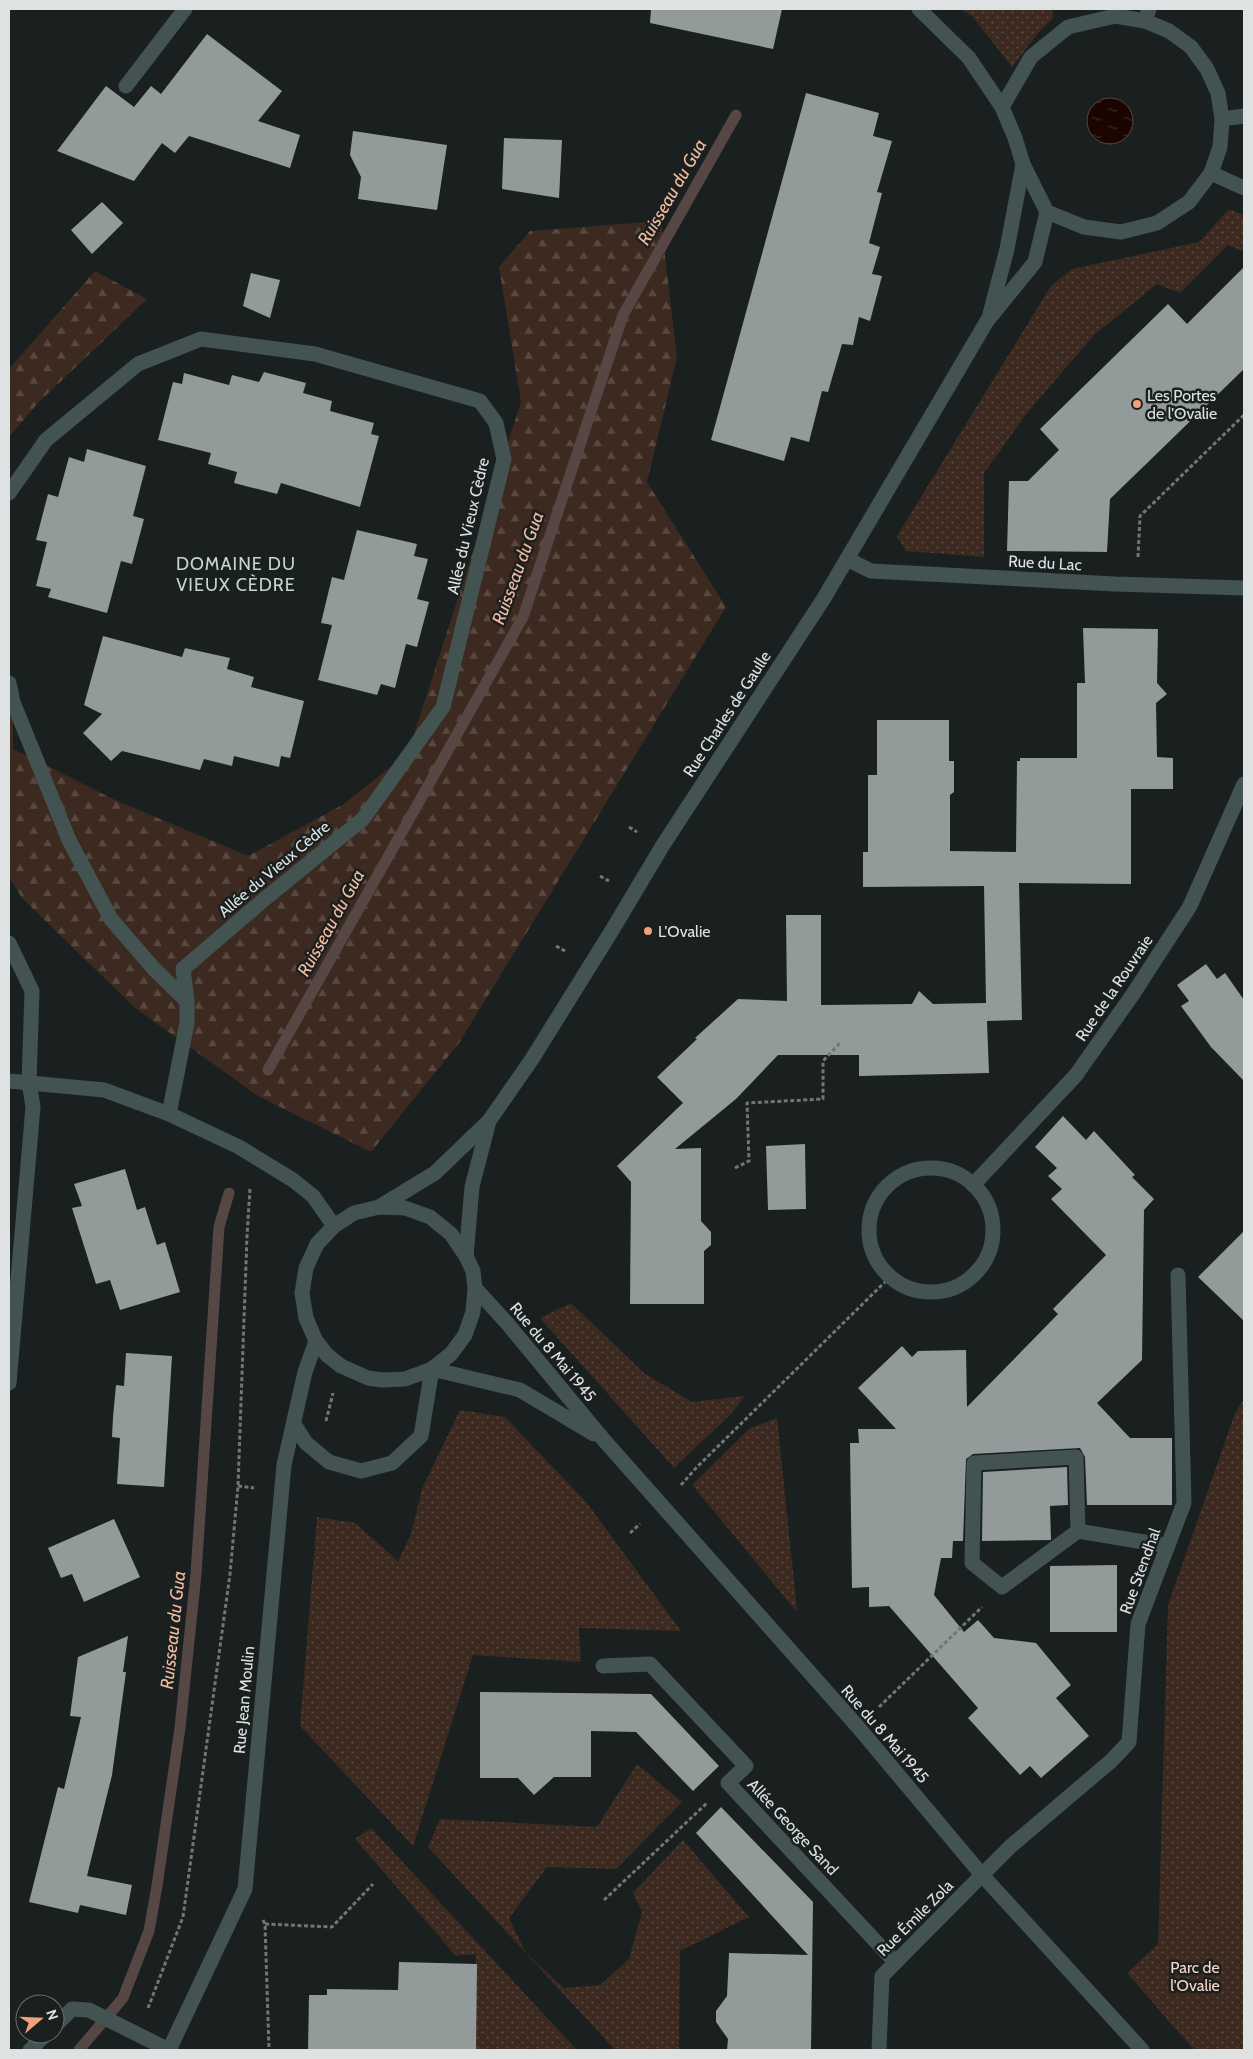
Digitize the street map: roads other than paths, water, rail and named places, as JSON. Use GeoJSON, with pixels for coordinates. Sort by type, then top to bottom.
{"type":"FeatureCollection","features":[{"type":"Feature","properties":{"kind":"street"},"geometry":{"type":"LineString","coordinates":[[126,86],[185,9]]}},
{"type":"Feature","properties":{"kind":"street"},"geometry":{"type":"LineString","coordinates":[[919,9],[969,58],[1002,106],[1015,138],[1022,164],[1047,212],[1084,227],[1121,232],[1157,223],[1189,202],[1211,173],[1220,147],[1222,119],[1218,93],[1207,69],[1191,47],[1147,15],[1115,16],[1068,27],[1031,57],[1002,106]]}},
{"type":"Feature","properties":{"kind":"street"},"geometry":{"type":"LineString","coordinates":[[1100,9],[1115,16]]}},
{"type":"Feature","properties":{"kind":"street"},"geometry":{"type":"LineString","coordinates":[[1222,119],[1244,116]]}},
{"type":"Feature","properties":{"kind":"street","name":"Rue Charles de Gaulle"},"geometry":{"type":"LineString","coordinates":[[988,322],[1008,249],[1022,164]]}},
{"type":"Feature","properties":{"kind":"street"},"geometry":{"type":"LineString","coordinates":[[1211,173],[1244,188]]}},
{"type":"Feature","properties":{"kind":"street","name":"Rue Charles de Gaulle"},"geometry":{"type":"LineString","coordinates":[[378,1207],[435,1173],[489,1121],[532,1059],[663,845],[824,598],[988,322],[1035,262],[1047,212]]}},
{"type":"Feature","properties":{"kind":"street","name":"Allée du Vieux Cèdre"},"geometry":{"type":"LineString","coordinates":[[9,493],[46,440],[138,364],[201,339],[316,354],[480,401],[496,423],[504,459],[443,707],[363,819],[260,902],[183,969],[187,1001],[187,1023],[169,1114]]}},
{"type":"Feature","properties":{"kind":"street","name":"Rue du Lac"},"geometry":{"type":"LineString","coordinates":[[848,559],[871,571],[1138,585],[1244,588]]}},
{"type":"Feature","properties":{"kind":"street"},"geometry":{"type":"LineString","coordinates":[[9,683],[12,702],[69,840],[111,919],[154,969],[187,1001]]}},
{"type":"Feature","properties":{"kind":"street","name":"Rue de la Rouvraie"},"geometry":{"type":"LineString","coordinates":[[973,1185],[1076,1075],[1133,994],[1190,906],[1244,784]]}},
{"type":"Feature","properties":{"kind":"street"},"geometry":{"type":"LineString","coordinates":[[9,943],[32,991],[29,1082],[32,1107],[13,1278],[9,1383]]}},
{"type":"Feature","properties":{"kind":"street"},"geometry":{"type":"LineString","coordinates":[[9,1081],[104,1090],[169,1114],[239,1147],[293,1180],[313,1196],[334,1226]]}},
{"type":"Feature","properties":{"kind":"street","name":"Rue Charles de Gaulle"},"geometry":{"type":"LineString","coordinates":[[466,1256],[472,1187],[489,1121]]}},
{"type":"Feature","properties":{"kind":"street"},"geometry":{"type":"LineString","coordinates":[[936,1168],[956,1174],[973,1185],[986,1203],[993,1223],[991,1244],[983,1264],[969,1280],[950,1290],[929,1292],[908,1288],[890,1277],[879,1264],[871,1248],[868,1232],[872,1211],[881,1192],[896,1178],[916,1170],[936,1168]]}},
{"type":"Feature","properties":{"kind":"street"},"geometry":{"type":"LineString","coordinates":[[378,1207],[405,1208],[430,1217],[451,1234],[466,1256],[472,1271],[475,1288],[473,1312],[465,1335],[451,1354],[432,1369],[405,1379],[382,1380],[368,1378],[341,1366],[327,1355],[316,1341],[306,1318],[302,1293],[306,1268],[317,1244],[334,1226],[354,1213],[378,1207]]}},
{"type":"Feature","properties":{"kind":"street","name":"Rue Stendhal"},"geometry":{"type":"LineString","coordinates":[[982,1875],[1011,1846],[1111,1761],[1129,1742],[1138,1624],[1184,1503],[1178,1274]]}},
{"type":"Feature","properties":{"kind":"street","name":"Rue du 8 Mai 1945"},"geometry":{"type":"LineString","coordinates":[[475,1288],[507,1323],[603,1439],[858,1728],[982,1875],[1142,2050]]}},
{"type":"Feature","properties":{"kind":"street","name":"Rue Jean Moulin"},"geometry":{"type":"LineString","coordinates":[[169,2050],[245,1888],[284,1465],[305,1372],[316,1341]]}},
{"type":"Feature","properties":{"kind":"street"},"geometry":{"type":"LineString","coordinates":[[294,1424],[306,1443],[330,1462],[361,1471],[392,1463],[421,1436],[432,1369]]}},
{"type":"Feature","properties":{"kind":"street","name":"Rue du 8 Mai 1945"},"geometry":{"type":"LineString","coordinates":[[432,1369],[520,1390],[603,1439]]}},
{"type":"Feature","properties":{"kind":"street"},"geometry":{"type":"LineString","coordinates":[[1078,1531],[1076,1456],[974,1463],[972,1562],[1002,1587],[1078,1531],[1168,1546]]}},
{"type":"Feature","properties":{"kind":"street","name":"Allée George Sand"},"geometry":{"type":"LineString","coordinates":[[603,1666],[650,1664],[746,1766],[728,1783],[895,1962]]}},
{"type":"Feature","properties":{"kind":"street","name":"Rue Émile Zola"},"geometry":{"type":"LineString","coordinates":[[879,2050],[882,1976],[982,1875]]}},
{"type":"Feature","properties":{"kind":"street"},"geometry":{"type":"LineString","coordinates":[[65,2016],[72,2009],[89,2010],[169,2050]]}},
{"type":"Feature","properties":{"kind":"water"},"geometry":{"type":"Polygon","coordinates":[[[1110,98],[1123,102],[1129,108],[1133,121],[1129,134],[1123,140],[1110,144],[1097,140],[1091,134],[1087,121],[1091,108],[1097,102],[1110,98]]]}},
{"type":"Feature","properties":{"kind":"waterway","name":"Ruisseau du Gua"},"geometry":{"type":"LineString","coordinates":[[268,1070],[523,617],[623,315],[736,115]]}},
{"type":"Feature","properties":{"kind":"waterway","name":"Ruisseau du Gua"},"geometry":{"type":"LineString","coordinates":[[79,2050],[123,1998],[149,1931],[157,1886],[180,1728],[196,1574],[219,1227],[229,1193]]}},
{"type":"Feature","properties":{"kind":"place","name":"Les Portes de l'Ovalie"},"geometry":{"type":"Point","coordinates":[1137,404]}},
{"type":"Feature","properties":{"kind":"place","name":"L'Ovalie"},"geometry":{"type":"Point","coordinates":[648,931]}},
{"type":"Feature","properties":{"kind":"district","name":"DOMAINE DU VIEUX CÈDRE"},"geometry":{"type":"Point","coordinates":[236,574]}},
{"type":"Feature","properties":{"kind":"park label","name":"Parc de l'Ovalie"},"geometry":{"type":"Point","coordinates":[1195,1976]}}]}
